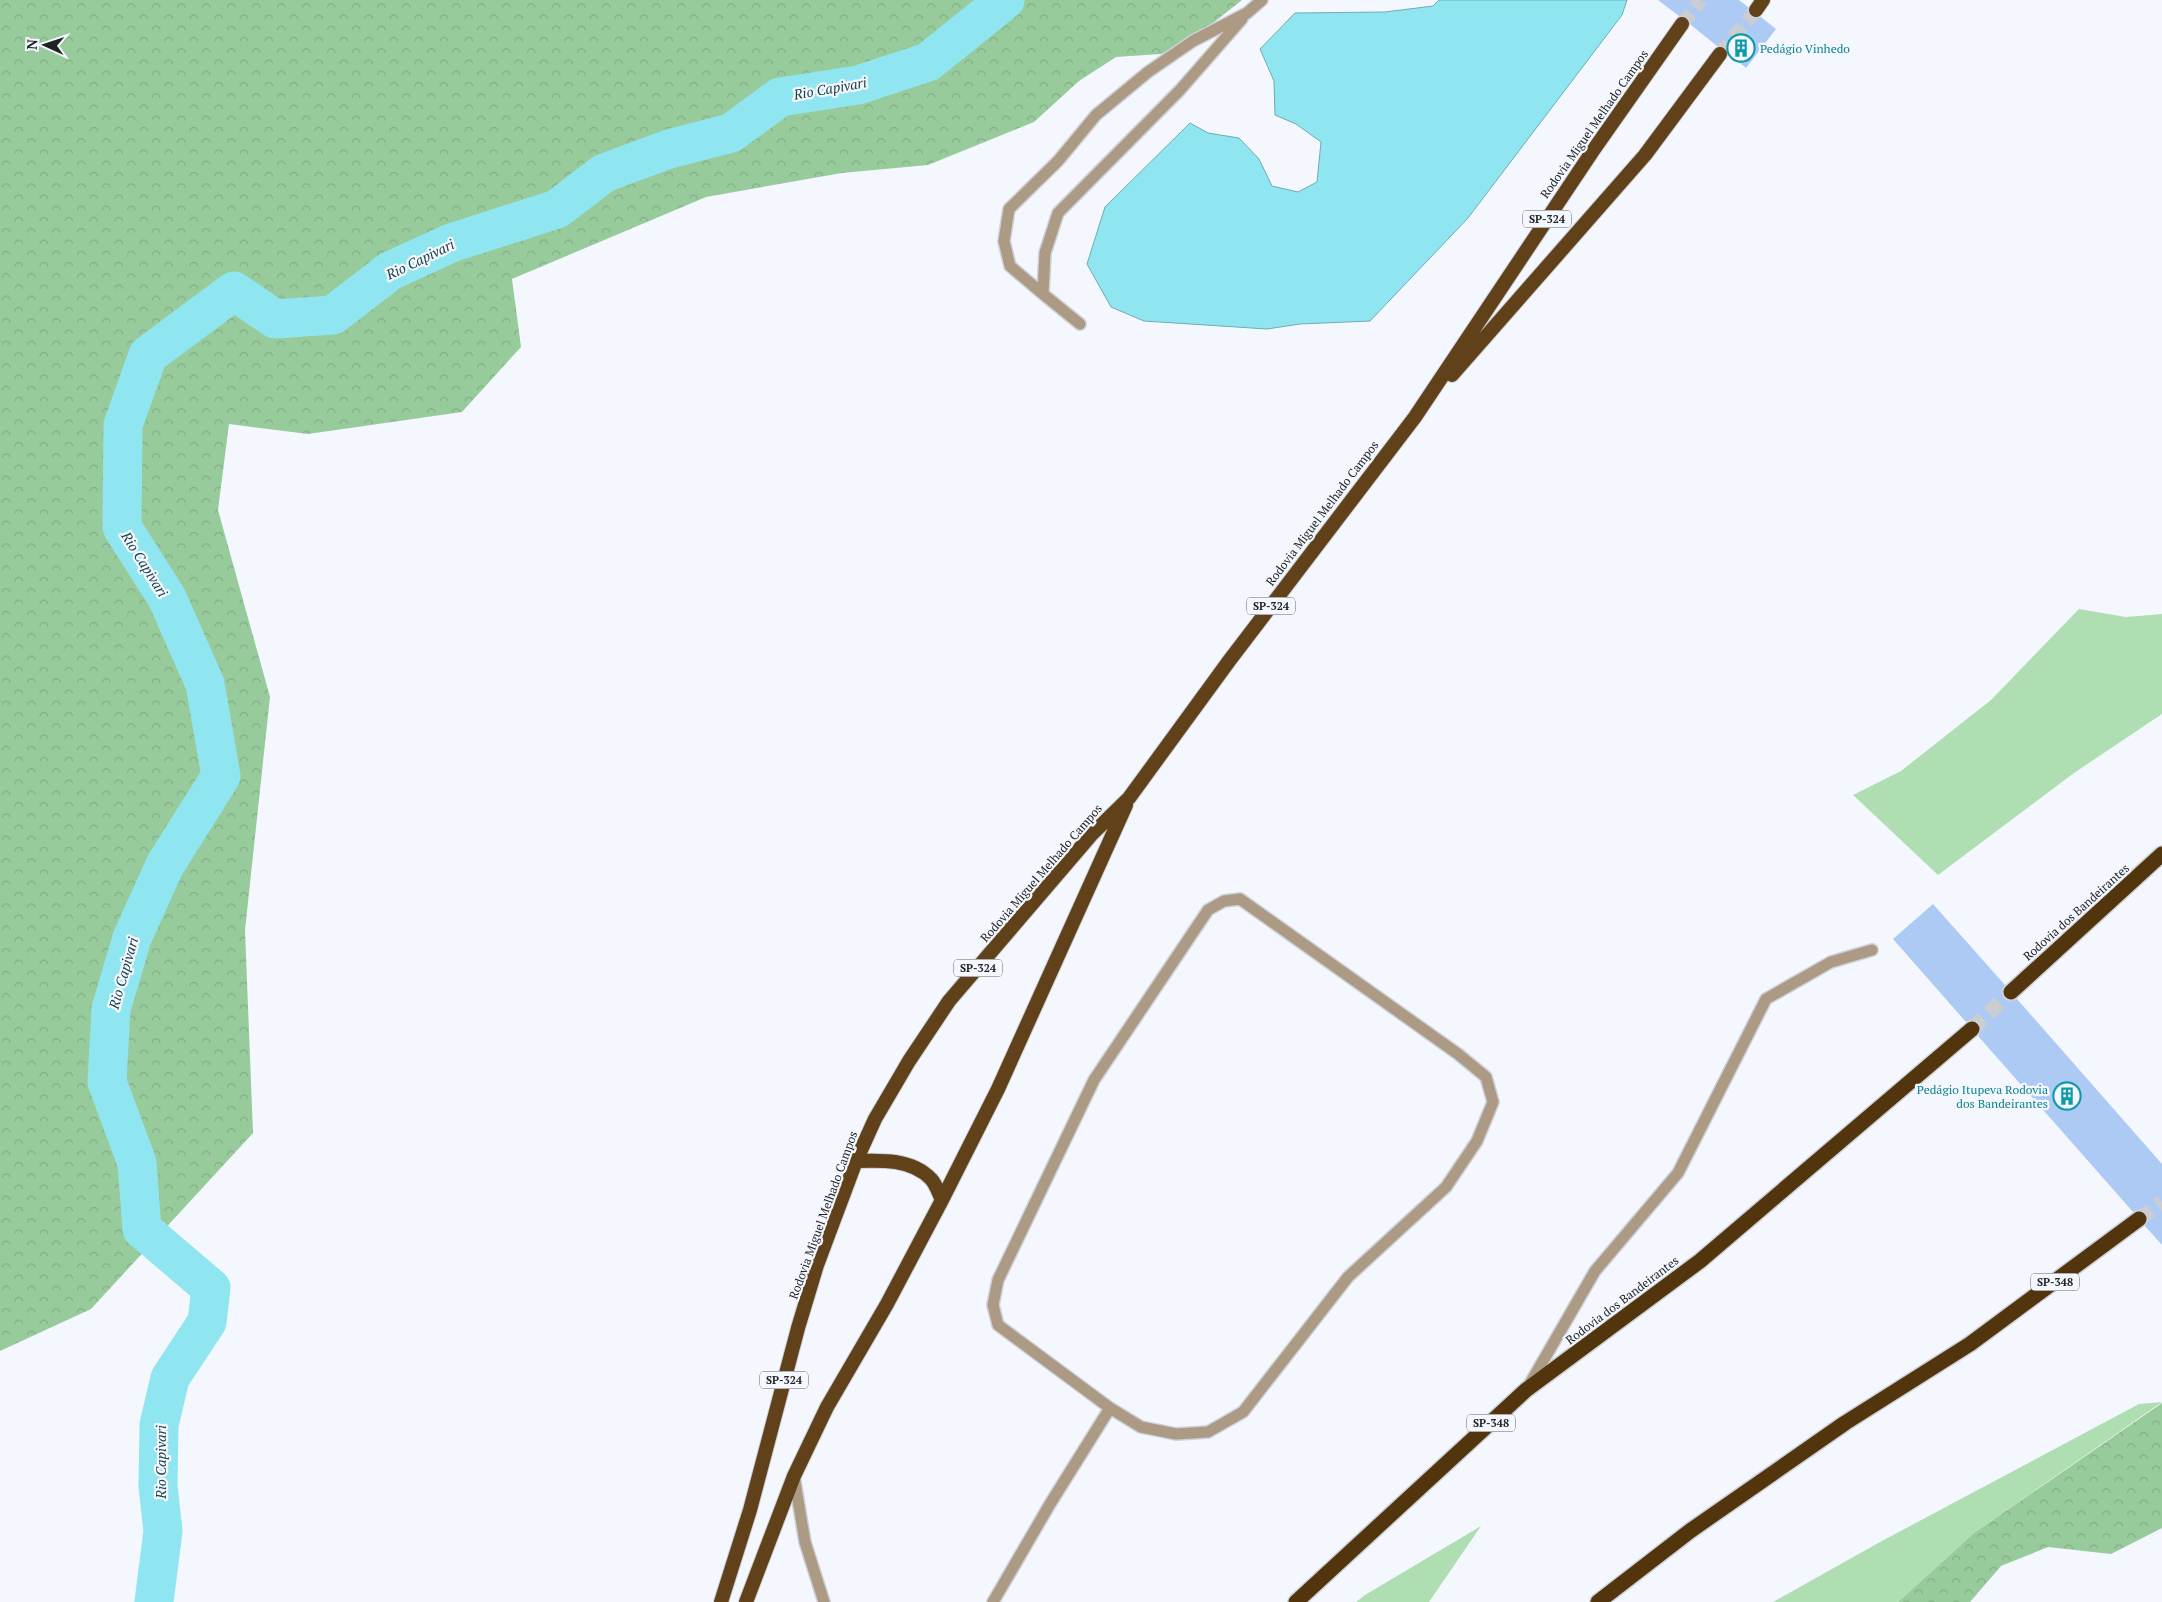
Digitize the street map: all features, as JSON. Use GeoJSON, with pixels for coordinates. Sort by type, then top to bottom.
{"type":"FeatureCollection","features":[{"type":"Feature","properties":{"kind":"highway","name":"Rodovia Miguel Melhado Campos"},"geometry":{"type":"LineString","coordinates":[[721,1602],[767,1449],[798,1328],[817,1265],[856,1161],[875,1119],[904,1069],[950,1001],[1092,834],[1129,798],[1229,661],[1415,417],[1592,152],[1682,24]]}},
{"type":"Feature","properties":{"kind":"highway","name":"Rodovia Miguel Melhado Campos"},"geometry":{"type":"LineString","coordinates":[[1415,417],[1645,154],[1720,54]]}},
{"type":"Feature","properties":{"kind":"highway","name":"Rodovia Miguel Melhado Campos"},"geometry":{"type":"LineString","coordinates":[[746,1602],[794,1476],[828,1406],[887,1304],[998,1089],[1129,798]]}},
{"type":"Feature","properties":{"kind":"highway","name":"Rodovia dos Bandeirantes"},"geometry":{"type":"LineString","coordinates":[[2011,992],[2162,854]]}},
{"type":"Feature","properties":{"kind":"highway","name":"Rodovia dos Bandeirantes"},"geometry":{"type":"LineString","coordinates":[[1296,1602],[1526,1390],[1700,1260],[1972,1029]]}},
{"type":"Feature","properties":{"kind":"highway"},"geometry":{"type":"LineString","coordinates":[[856,1161],[881,1160],[902,1163],[919,1169],[933,1180],[942,1200]]}},
{"type":"Feature","properties":{"kind":"highway","name":"SP-348"},"geometry":{"type":"LineString","coordinates":[[1598,1602],[1698,1525],[1845,1423],[1970,1344],[2139,1219]]}},
{"type":"Feature","properties":{"kind":"lane"},"geometry":{"type":"LineString","coordinates":[[1044,294],[1045,253],[1058,213],[1180,90],[1247,13],[1262,0]]}},
{"type":"Feature","properties":{"kind":"lane"},"geometry":{"type":"LineString","coordinates":[[1080,324],[1010,266],[1004,241],[1009,209],[1058,161],[1096,115],[1148,72],[1193,41],[1247,13]]}},
{"type":"Feature","properties":{"kind":"lane"},"geometry":{"type":"LineString","coordinates":[[1240,899],[1458,1054],[1486,1077],[1493,1102],[1477,1141],[1446,1186],[1348,1277],[1243,1412],[1208,1432],[1176,1434],[1142,1427],[1110,1408],[998,1325],[993,1306],[998,1280],[1094,1080],[1208,910],[1224,900],[1240,899]]}},
{"type":"Feature","properties":{"kind":"lane"},"geometry":{"type":"LineString","coordinates":[[1526,1390],[1595,1271],[1678,1173],[1766,999],[1830,962],[1872,950]]}},
{"type":"Feature","properties":{"kind":"lane"},"geometry":{"type":"LineString","coordinates":[[993,1602],[1050,1504],[1110,1408]]}},
{"type":"Feature","properties":{"kind":"lane"},"geometry":{"type":"LineString","coordinates":[[794,1476],[805,1542],[824,1602]]}},
{"type":"Feature","properties":{"kind":"green space"},"geometry":{"type":"Polygon","coordinates":[[[0,0],[1242,0],[1175,53],[1116,57],[1079,81],[1034,122],[928,165],[842,173],[706,197],[512,279],[521,347],[462,412],[308,434],[229,424],[218,510],[270,697],[245,930],[253,1133],[91,1309],[0,1351],[0,0]]]}},
{"type":"Feature","properties":{"kind":"green space"},"geometry":{"type":"Polygon","coordinates":[[[2079,609],[2126,617],[2162,614],[2162,714],[2074,773],[1938,875],[1853,795],[1901,771],[1991,700],[2079,609]]]}},
{"type":"Feature","properties":{"kind":"green space"},"geometry":{"type":"Polygon","coordinates":[[[2162,1402],[1974,1533],[1898,1602],[1773,1602],[1880,1542],[2139,1404],[2162,1402]]]}},
{"type":"Feature","properties":{"kind":"green space"},"geometry":{"type":"Polygon","coordinates":[[[2162,1403],[2162,1528],[2111,1554],[2048,1547],[2001,1566],[1970,1602],[1898,1602],[1974,1533],[2162,1403]]]}},
{"type":"Feature","properties":{"kind":"green space"},"geometry":{"type":"Polygon","coordinates":[[[1481,1526],[1429,1602],[1356,1602],[1365,1595],[1481,1526]]]}},
{"type":"Feature","properties":{"kind":"water"},"geometry":{"type":"Polygon","coordinates":[[[1439,0],[1627,0],[1622,15],[1468,218],[1370,321],[1300,324],[1267,329],[1144,321],[1111,307],[1087,264],[1105,207],[1190,123],[1208,133],[1239,138],[1259,159],[1272,186],[1298,192],[1317,182],[1321,142],[1296,124],[1275,115],[1274,81],[1260,49],[1295,13],[1385,12],[1433,6],[1439,0]]]}},
{"type":"Feature","properties":{"kind":"building","name":"Pedágio Vinhedo"},"geometry":{"type":"Polygon","coordinates":[[[1658,0],[1739,0],[1748,7],[1748,13],[1751,17],[1756,19],[1761,17],[1776,29],[1746,68],[1729,54],[1726,47],[1717,46],[1691,25],[1687,17],[1679,16],[1658,0]]]}},
{"type":"Feature","properties":{"kind":"building","name":"Pedágio Itupeva Rodovia dos Bandeirantes"},"geometry":{"type":"Polygon","coordinates":[[[1933,904],[2005,985],[2002,990],[2004,998],[2009,1001],[2017,999],[2162,1164],[2162,1245],[2145,1226],[2148,1218],[2146,1213],[2138,1210],[2133,1212],[1978,1036],[1981,1028],[1979,1023],[1971,1020],[1966,1022],[1893,939],[1933,904]]]}},
{"type":"Feature","properties":{"kind":"waterway","name":"Rio Capivari"},"geometry":{"type":"LineString","coordinates":[[154,1602],[163,1531],[158,1486],[159,1425],[170,1378],[207,1322],[211,1288],[142,1229],[137,1163],[107,1082],[111,1009],[132,938],[165,865],[221,776],[205,684],[167,598],[122,527],[123,425],[148,355],[234,291],[275,319],[333,315],[390,271],[451,243],[557,209],[604,173],[669,149],[731,133],[780,97],[858,85],[928,62],[1005,0]]}},
{"type":"Feature","properties":{"kind":"tunnel"},"geometry":{"type":"LineString","coordinates":[[1682,24],[1701,0]]}},
{"type":"Feature","properties":{"kind":"tunnel"},"geometry":{"type":"LineString","coordinates":[[1720,54],[1756,10]]}},
{"type":"Feature","properties":{"kind":"tunnel"},"geometry":{"type":"LineString","coordinates":[[1972,1029],[2011,992]]}},
{"type":"Feature","properties":{"kind":"tunnel"},"geometry":{"type":"LineString","coordinates":[[2139,1219],[2162,1202]]}},
{"type":"Feature","properties":{"kind":"place","name":"Pedágio Vinhedo"},"geometry":{"type":"Point","coordinates":[1741,48]}},
{"type":"Feature","properties":{"kind":"place","name":"Pedágio Itupeva Rodovia dos Bandeirantes"},"geometry":{"type":"Point","coordinates":[2067,1096]}}]}
